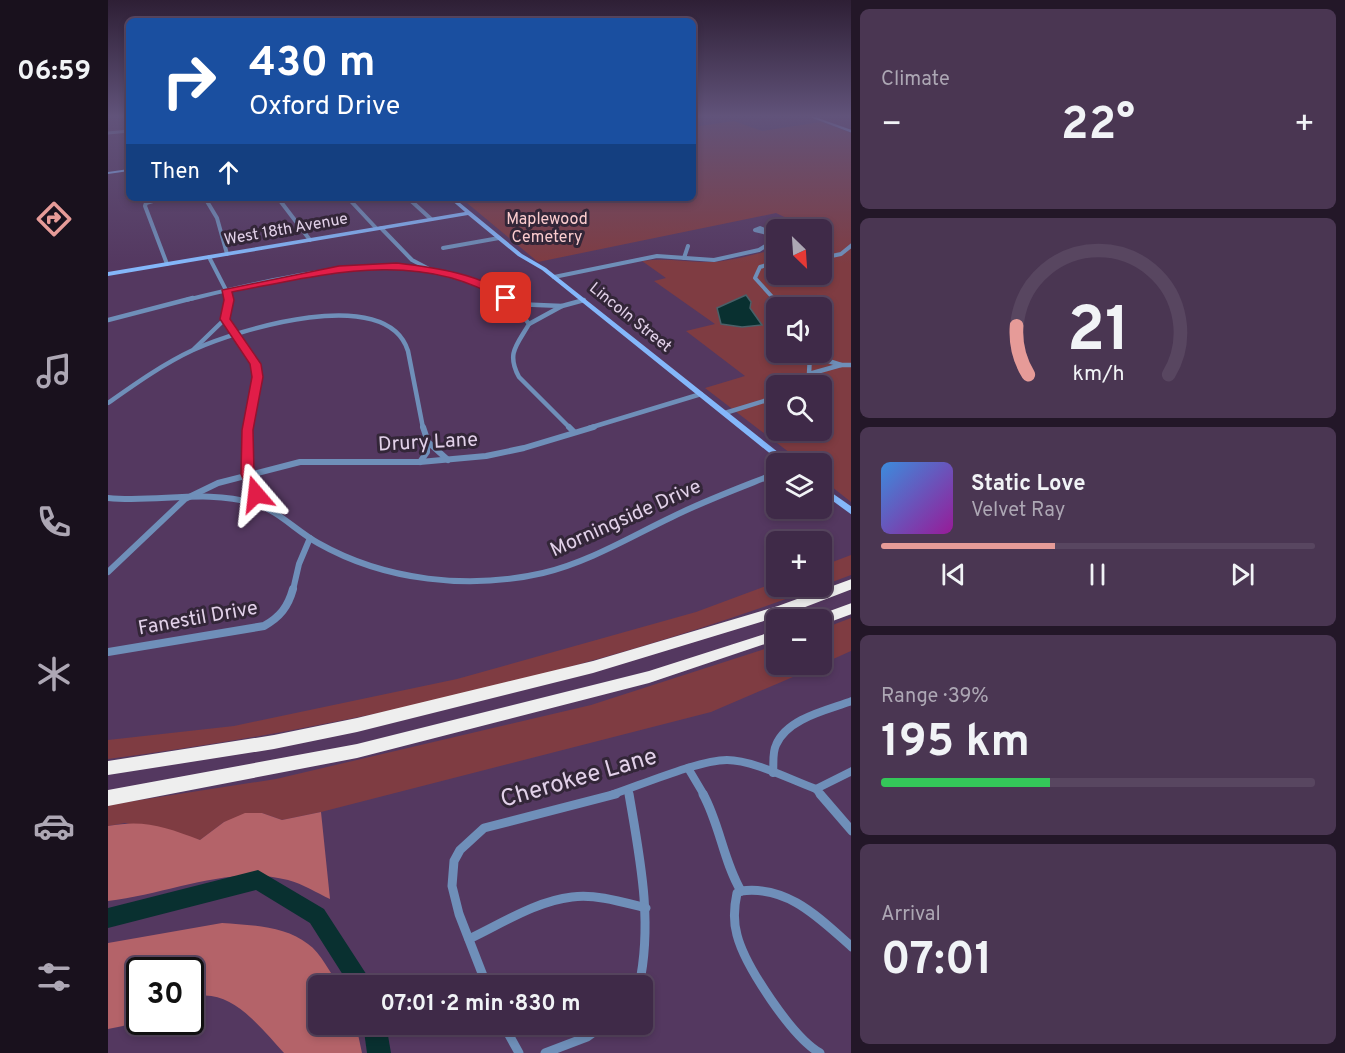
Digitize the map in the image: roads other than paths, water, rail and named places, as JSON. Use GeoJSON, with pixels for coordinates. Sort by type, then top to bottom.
{"type":"FeatureCollection","features":[{"type":"Feature","properties":{"kind":"highway"},"geometry":{"type":"LineString","coordinates":[[108,768],[274,742],[379,720],[593,666],[782,610],[851,584]]}},
{"type":"Feature","properties":{"kind":"highway"},"geometry":{"type":"LineString","coordinates":[[832,616],[851,608]]}},
{"type":"Feature","properties":{"kind":"highway"},"geometry":{"type":"LineString","coordinates":[[108,798],[389,743],[649,677],[766,639]]}},
{"type":"Feature","properties":{"kind":"street"},"geometry":{"type":"LineString","coordinates":[[108,173],[126,170]]}},
{"type":"Feature","properties":{"kind":"street"},"geometry":{"type":"LineString","coordinates":[[154,201],[145,206],[167,264]]}},
{"type":"Feature","properties":{"kind":"street"},"geometry":{"type":"LineString","coordinates":[[207,201],[217,218],[227,254]]}},
{"type":"Feature","properties":{"kind":"street"},"geometry":{"type":"LineString","coordinates":[[280,201],[310,240]]}},
{"type":"Feature","properties":{"kind":"street"},"geometry":{"type":"LineString","coordinates":[[351,201],[412,260],[431,270]]}},
{"type":"Feature","properties":{"kind":"street"},"geometry":{"type":"LineString","coordinates":[[411,201],[430,219]]}},
{"type":"Feature","properties":{"kind":"street","name":"Lincoln Street"},"geometry":{"type":"LineString","coordinates":[[454,201],[520,255],[584,300],[775,453]]}},
{"type":"Feature","properties":{"kind":"street","name":"West 18th Avenue"},"geometry":{"type":"LineString","coordinates":[[108,274],[468,213]]}},
{"type":"Feature","properties":{"kind":"street"},"geometry":{"type":"LineString","coordinates":[[443,248],[499,238]]}},
{"type":"Feature","properties":{"kind":"street"},"geometry":{"type":"LineString","coordinates":[[684,258],[688,246]]}},
{"type":"Feature","properties":{"kind":"street"},"geometry":{"type":"LineString","coordinates":[[554,277],[650,257],[714,260],[759,250],[766,246]]}},
{"type":"Feature","properties":{"kind":"street"},"geometry":{"type":"LineString","coordinates":[[832,256],[841,254],[851,247]]}},
{"type":"Feature","properties":{"kind":"street"},"geometry":{"type":"LineString","coordinates":[[194,350],[197,344],[215,331],[225,319],[229,300],[227,290],[209,257]]}},
{"type":"Feature","properties":{"kind":"street"},"geometry":{"type":"LineString","coordinates":[[404,266],[412,260]]}},
{"type":"Feature","properties":{"kind":"street"},"geometry":{"type":"LineString","coordinates":[[766,265],[760,267],[755,278],[773,297]]}},
{"type":"Feature","properties":{"kind":"street"},"geometry":{"type":"LineString","coordinates":[[108,320],[227,290],[339,269],[362,266],[404,266],[431,270],[488,287],[514,304],[529,324]]}},
{"type":"Feature","properties":{"kind":"street"},"geometry":{"type":"LineString","coordinates":[[574,432],[519,377],[513,368],[512,352],[516,340],[529,324],[562,306],[584,300]]}},
{"type":"Feature","properties":{"kind":"street"},"geometry":{"type":"LineString","coordinates":[[514,304],[562,306]]}},
{"type":"Feature","properties":{"kind":"street"},"geometry":{"type":"LineString","coordinates":[[108,404],[147,375],[194,350],[233,334],[294,318],[351,316],[384,324],[401,337],[408,351],[427,440],[426,452],[420,462]]}},
{"type":"Feature","properties":{"kind":"street"},"geometry":{"type":"LineString","coordinates":[[225,319],[255,364],[258,377],[248,430],[248,474],[256,489],[253,503]]}},
{"type":"Feature","properties":{"kind":"street"},"geometry":{"type":"LineString","coordinates":[[832,362],[841,365]]}},
{"type":"Feature","properties":{"kind":"street"},"geometry":{"type":"LineString","coordinates":[[808,363],[809,374],[841,365],[851,365]]}},
{"type":"Feature","properties":{"kind":"street","name":"Drury Lane"},"geometry":{"type":"LineString","coordinates":[[190,496],[218,483],[300,462],[319,460],[420,462],[486,456],[524,448],[701,394]]}},
{"type":"Feature","properties":{"kind":"street"},"geometry":{"type":"LineString","coordinates":[[725,413],[766,400]]}},
{"type":"Feature","properties":{"kind":"street"},"geometry":{"type":"LineString","coordinates":[[427,440],[448,460]]}},
{"type":"Feature","properties":{"kind":"street","name":"Morningside Drive"},"geometry":{"type":"LineString","coordinates":[[108,498],[190,496],[231,498],[272,510],[310,538],[366,566],[410,576],[453,581],[483,581],[554,571],[574,564],[700,503],[766,477]]}},
{"type":"Feature","properties":{"kind":"street"},"geometry":{"type":"LineString","coordinates":[[108,572],[190,496]]}},
{"type":"Feature","properties":{"kind":"street"},"geometry":{"type":"LineString","coordinates":[[832,497],[851,511]]}},
{"type":"Feature","properties":{"kind":"street","name":"Fanestil Drive"},"geometry":{"type":"LineString","coordinates":[[108,652],[264,626],[277,620],[287,608],[299,563],[310,538]]}},
{"type":"Feature","properties":{"kind":"street"},"geometry":{"type":"LineString","coordinates":[[773,773],[775,746],[790,726],[851,701]]}},
{"type":"Feature","properties":{"kind":"street","name":"Cherokee Lane"},"geometry":{"type":"LineString","coordinates":[[483,975],[453,899],[451,874],[455,857],[469,837],[484,828],[628,790],[710,762],[729,760],[816,789]]}},
{"type":"Feature","properties":{"kind":"street"},"geometry":{"type":"LineString","coordinates":[[688,768],[711,810],[729,872],[741,891]]}},
{"type":"Feature","properties":{"kind":"street"},"geometry":{"type":"LineString","coordinates":[[851,772],[816,789],[851,830]]}},
{"type":"Feature","properties":{"kind":"street"},"geometry":{"type":"LineString","coordinates":[[628,790],[649,928],[646,962],[642,975]]}},
{"type":"Feature","properties":{"kind":"street"},"geometry":{"type":"LineString","coordinates":[[820,1053],[805,1043],[757,979],[738,939],[733,913],[737,893],[753,888],[768,889],[789,897],[825,923],[851,946]]}},
{"type":"Feature","properties":{"kind":"street"},"geometry":{"type":"LineString","coordinates":[[469,939],[544,905],[570,897],[593,897],[646,908]]}},
{"type":"Feature","properties":{"kind":"street"},"geometry":{"type":"LineString","coordinates":[[509,1035],[519,1053]]}},
{"type":"Feature","properties":{"kind":"street"},"geometry":{"type":"LineString","coordinates":[[545,1053],[590,1035]]}},
{"type":"Feature","properties":{"kind":"waterway"},"geometry":{"type":"LineString","coordinates":[[108,918],[258,880],[317,916],[356,975]]}},
{"type":"Feature","properties":{"kind":"waterway"},"geometry":{"type":"LineString","coordinates":[[376,1035],[379,1053]]}},
{"type":"Feature","properties":{"kind":"park label","name":"Maplewood Cemetery"},"geometry":{"type":"Point","coordinates":[547,229]}}]}
